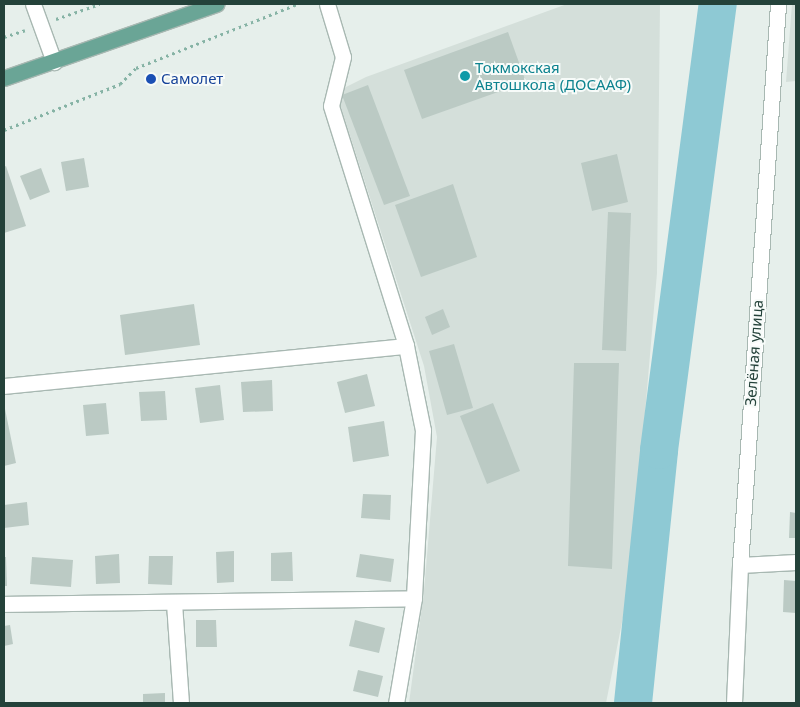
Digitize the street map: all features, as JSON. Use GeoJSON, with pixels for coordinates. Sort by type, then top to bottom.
{"type":"FeatureCollection","features":[{"type":"Feature","properties":{"kind":"main road"},"geometry":{"type":"LineString","coordinates":[[4,78],[54,62],[199,7],[217,4]]}},
{"type":"Feature","properties":{"kind":"street"},"geometry":{"type":"LineString","coordinates":[[33,4],[54,62]]}},
{"type":"Feature","properties":{"kind":"street"},"geometry":{"type":"LineString","coordinates":[[327,4],[343,57],[331,106],[406,346],[423,430],[414,598],[396,703]]}},
{"type":"Feature","properties":{"kind":"street","name":"Зелёная улица"},"geometry":{"type":"LineString","coordinates":[[734,703],[740,565],[778,4]]}},
{"type":"Feature","properties":{"kind":"street"},"geometry":{"type":"LineString","coordinates":[[4,386],[406,346]]}},
{"type":"Feature","properties":{"kind":"street"},"geometry":{"type":"LineString","coordinates":[[740,565],[796,562]]}},
{"type":"Feature","properties":{"kind":"street"},"geometry":{"type":"LineString","coordinates":[[4,604],[414,598]]}},
{"type":"Feature","properties":{"kind":"street"},"geometry":{"type":"LineString","coordinates":[[174,602],[181,703]]}},
{"type":"Feature","properties":{"kind":"path"},"geometry":{"type":"LineString","coordinates":[[4,130],[120,84],[136,68],[298,4]]}},
{"type":"Feature","properties":{"kind":"shaded area"},"geometry":{"type":"Polygon","coordinates":[[[567,4],[660,4],[657,273],[631,577],[606,703],[409,703],[424,591],[437,437],[424,366],[338,98],[342,89],[366,77],[567,4]]]}},
{"type":"Feature","properties":{"kind":"shaded area"},"geometry":{"type":"Polygon","coordinates":[[[792,4],[796,4],[796,81],[786,82],[792,4]]]}},
{"type":"Feature","properties":{"kind":"building","name":"Токмокская Автошкола (ДОСААФ)"},"geometry":{"type":"Polygon","coordinates":[[[508,32],[526,82],[422,119],[404,70],[508,32]]]}},
{"type":"Feature","properties":{"kind":"building"},"geometry":{"type":"Polygon","coordinates":[[[368,85],[410,196],[384,205],[342,95],[368,85]]]}},
{"type":"Feature","properties":{"kind":"building"},"geometry":{"type":"Polygon","coordinates":[[[617,154],[628,202],[592,211],[581,163],[617,154]]]}},
{"type":"Feature","properties":{"kind":"building"},"geometry":{"type":"Polygon","coordinates":[[[84,158],[89,187],[66,191],[61,162],[84,158]]]}},
{"type":"Feature","properties":{"kind":"building"},"geometry":{"type":"Polygon","coordinates":[[[6,166],[26,226],[4,233],[4,167],[6,166]]]}},
{"type":"Feature","properties":{"kind":"building"},"geometry":{"type":"Polygon","coordinates":[[[41,168],[50,192],[30,200],[20,176],[41,168]]]}},
{"type":"Feature","properties":{"kind":"building"},"geometry":{"type":"Polygon","coordinates":[[[453,184],[477,257],[421,277],[395,205],[453,184]]]}},
{"type":"Feature","properties":{"kind":"building"},"geometry":{"type":"Polygon","coordinates":[[[608,212],[631,213],[626,351],[602,350],[608,212]]]}},
{"type":"Feature","properties":{"kind":"building"},"geometry":{"type":"Polygon","coordinates":[[[194,304],[200,345],[125,355],[120,315],[194,304]]]}},
{"type":"Feature","properties":{"kind":"building"},"geometry":{"type":"Polygon","coordinates":[[[443,309],[450,327],[432,335],[425,317],[443,309]]]}},
{"type":"Feature","properties":{"kind":"building"},"geometry":{"type":"Polygon","coordinates":[[[454,344],[473,408],[447,415],[429,351],[454,344]]]}},
{"type":"Feature","properties":{"kind":"building"},"geometry":{"type":"Polygon","coordinates":[[[574,363],[619,363],[612,569],[568,566],[574,363]]]}},
{"type":"Feature","properties":{"kind":"building"},"geometry":{"type":"Polygon","coordinates":[[[367,374],[375,406],[345,413],[337,382],[367,374]]]}},
{"type":"Feature","properties":{"kind":"building"},"geometry":{"type":"Polygon","coordinates":[[[272,380],[273,411],[243,412],[241,382],[272,380]]]}},
{"type":"Feature","properties":{"kind":"building"},"geometry":{"type":"Polygon","coordinates":[[[220,385],[224,420],[200,423],[195,388],[220,385]]]}},
{"type":"Feature","properties":{"kind":"building"},"geometry":{"type":"Polygon","coordinates":[[[165,391],[167,420],[141,421],[139,392],[165,391]]]}},
{"type":"Feature","properties":{"kind":"building"},"geometry":{"type":"Polygon","coordinates":[[[106,403],[109,434],[86,436],[83,405],[106,403]]]}},
{"type":"Feature","properties":{"kind":"building"},"geometry":{"type":"Polygon","coordinates":[[[493,403],[520,471],[487,484],[460,416],[493,403]]]}},
{"type":"Feature","properties":{"kind":"building"},"geometry":{"type":"Polygon","coordinates":[[[4,404],[16,463],[4,466],[4,404]]]}},
{"type":"Feature","properties":{"kind":"building"},"geometry":{"type":"Polygon","coordinates":[[[384,421],[389,456],[353,462],[348,427],[384,421]]]}},
{"type":"Feature","properties":{"kind":"building"},"geometry":{"type":"Polygon","coordinates":[[[363,494],[391,495],[390,520],[361,518],[363,494]]]}},
{"type":"Feature","properties":{"kind":"building"},"geometry":{"type":"Polygon","coordinates":[[[27,502],[29,525],[4,528],[4,505],[27,502]]]}},
{"type":"Feature","properties":{"kind":"building"},"geometry":{"type":"Polygon","coordinates":[[[790,512],[796,513],[796,538],[789,538],[790,512]]]}},
{"type":"Feature","properties":{"kind":"building"},"geometry":{"type":"Polygon","coordinates":[[[234,551],[234,582],[217,583],[216,552],[234,551]]]}},
{"type":"Feature","properties":{"kind":"building"},"geometry":{"type":"Polygon","coordinates":[[[292,552],[293,581],[271,581],[271,553],[292,552]]]}},
{"type":"Feature","properties":{"kind":"building"},"geometry":{"type":"Polygon","coordinates":[[[119,554],[120,583],[96,584],[95,556],[119,554]]]}},
{"type":"Feature","properties":{"kind":"building"},"geometry":{"type":"Polygon","coordinates":[[[360,554],[394,559],[391,582],[356,577],[360,554]]]}},
{"type":"Feature","properties":{"kind":"building"},"geometry":{"type":"Polygon","coordinates":[[[149,556],[173,556],[172,585],[148,584],[149,556]]]}},
{"type":"Feature","properties":{"kind":"building"},"geometry":{"type":"Polygon","coordinates":[[[4,557],[6,557],[7,586],[4,586],[4,557]]]}},
{"type":"Feature","properties":{"kind":"building"},"geometry":{"type":"Polygon","coordinates":[[[32,557],[73,560],[71,587],[30,584],[32,557]]]}},
{"type":"Feature","properties":{"kind":"building"},"geometry":{"type":"Polygon","coordinates":[[[784,580],[796,581],[796,613],[783,612],[784,580]]]}},
{"type":"Feature","properties":{"kind":"building"},"geometry":{"type":"Polygon","coordinates":[[[196,620],[216,620],[217,647],[196,647],[196,620]]]}},
{"type":"Feature","properties":{"kind":"building"},"geometry":{"type":"Polygon","coordinates":[[[355,620],[385,628],[379,653],[349,646],[355,620]]]}},
{"type":"Feature","properties":{"kind":"building"},"geometry":{"type":"Polygon","coordinates":[[[10,625],[13,644],[4,646],[4,626],[10,625]]]}},
{"type":"Feature","properties":{"kind":"building"},"geometry":{"type":"Polygon","coordinates":[[[358,670],[383,676],[378,697],[353,691],[358,670]]]}},
{"type":"Feature","properties":{"kind":"building"},"geometry":{"type":"Polygon","coordinates":[[[165,693],[165,703],[143,703],[143,694],[165,693]]]}},
{"type":"Feature","properties":{"kind":"waterway"},"geometry":{"type":"LineString","coordinates":[[633,703],[659,450],[718,4]]}},
{"type":"Feature","properties":{"kind":"place","name":"Токмокская Автошкола (ДОСААФ)"},"geometry":{"type":"Point","coordinates":[465,76]}},
{"type":"Feature","properties":{"kind":"place","name":"Самолет"},"geometry":{"type":"Point","coordinates":[151,79]}}]}
